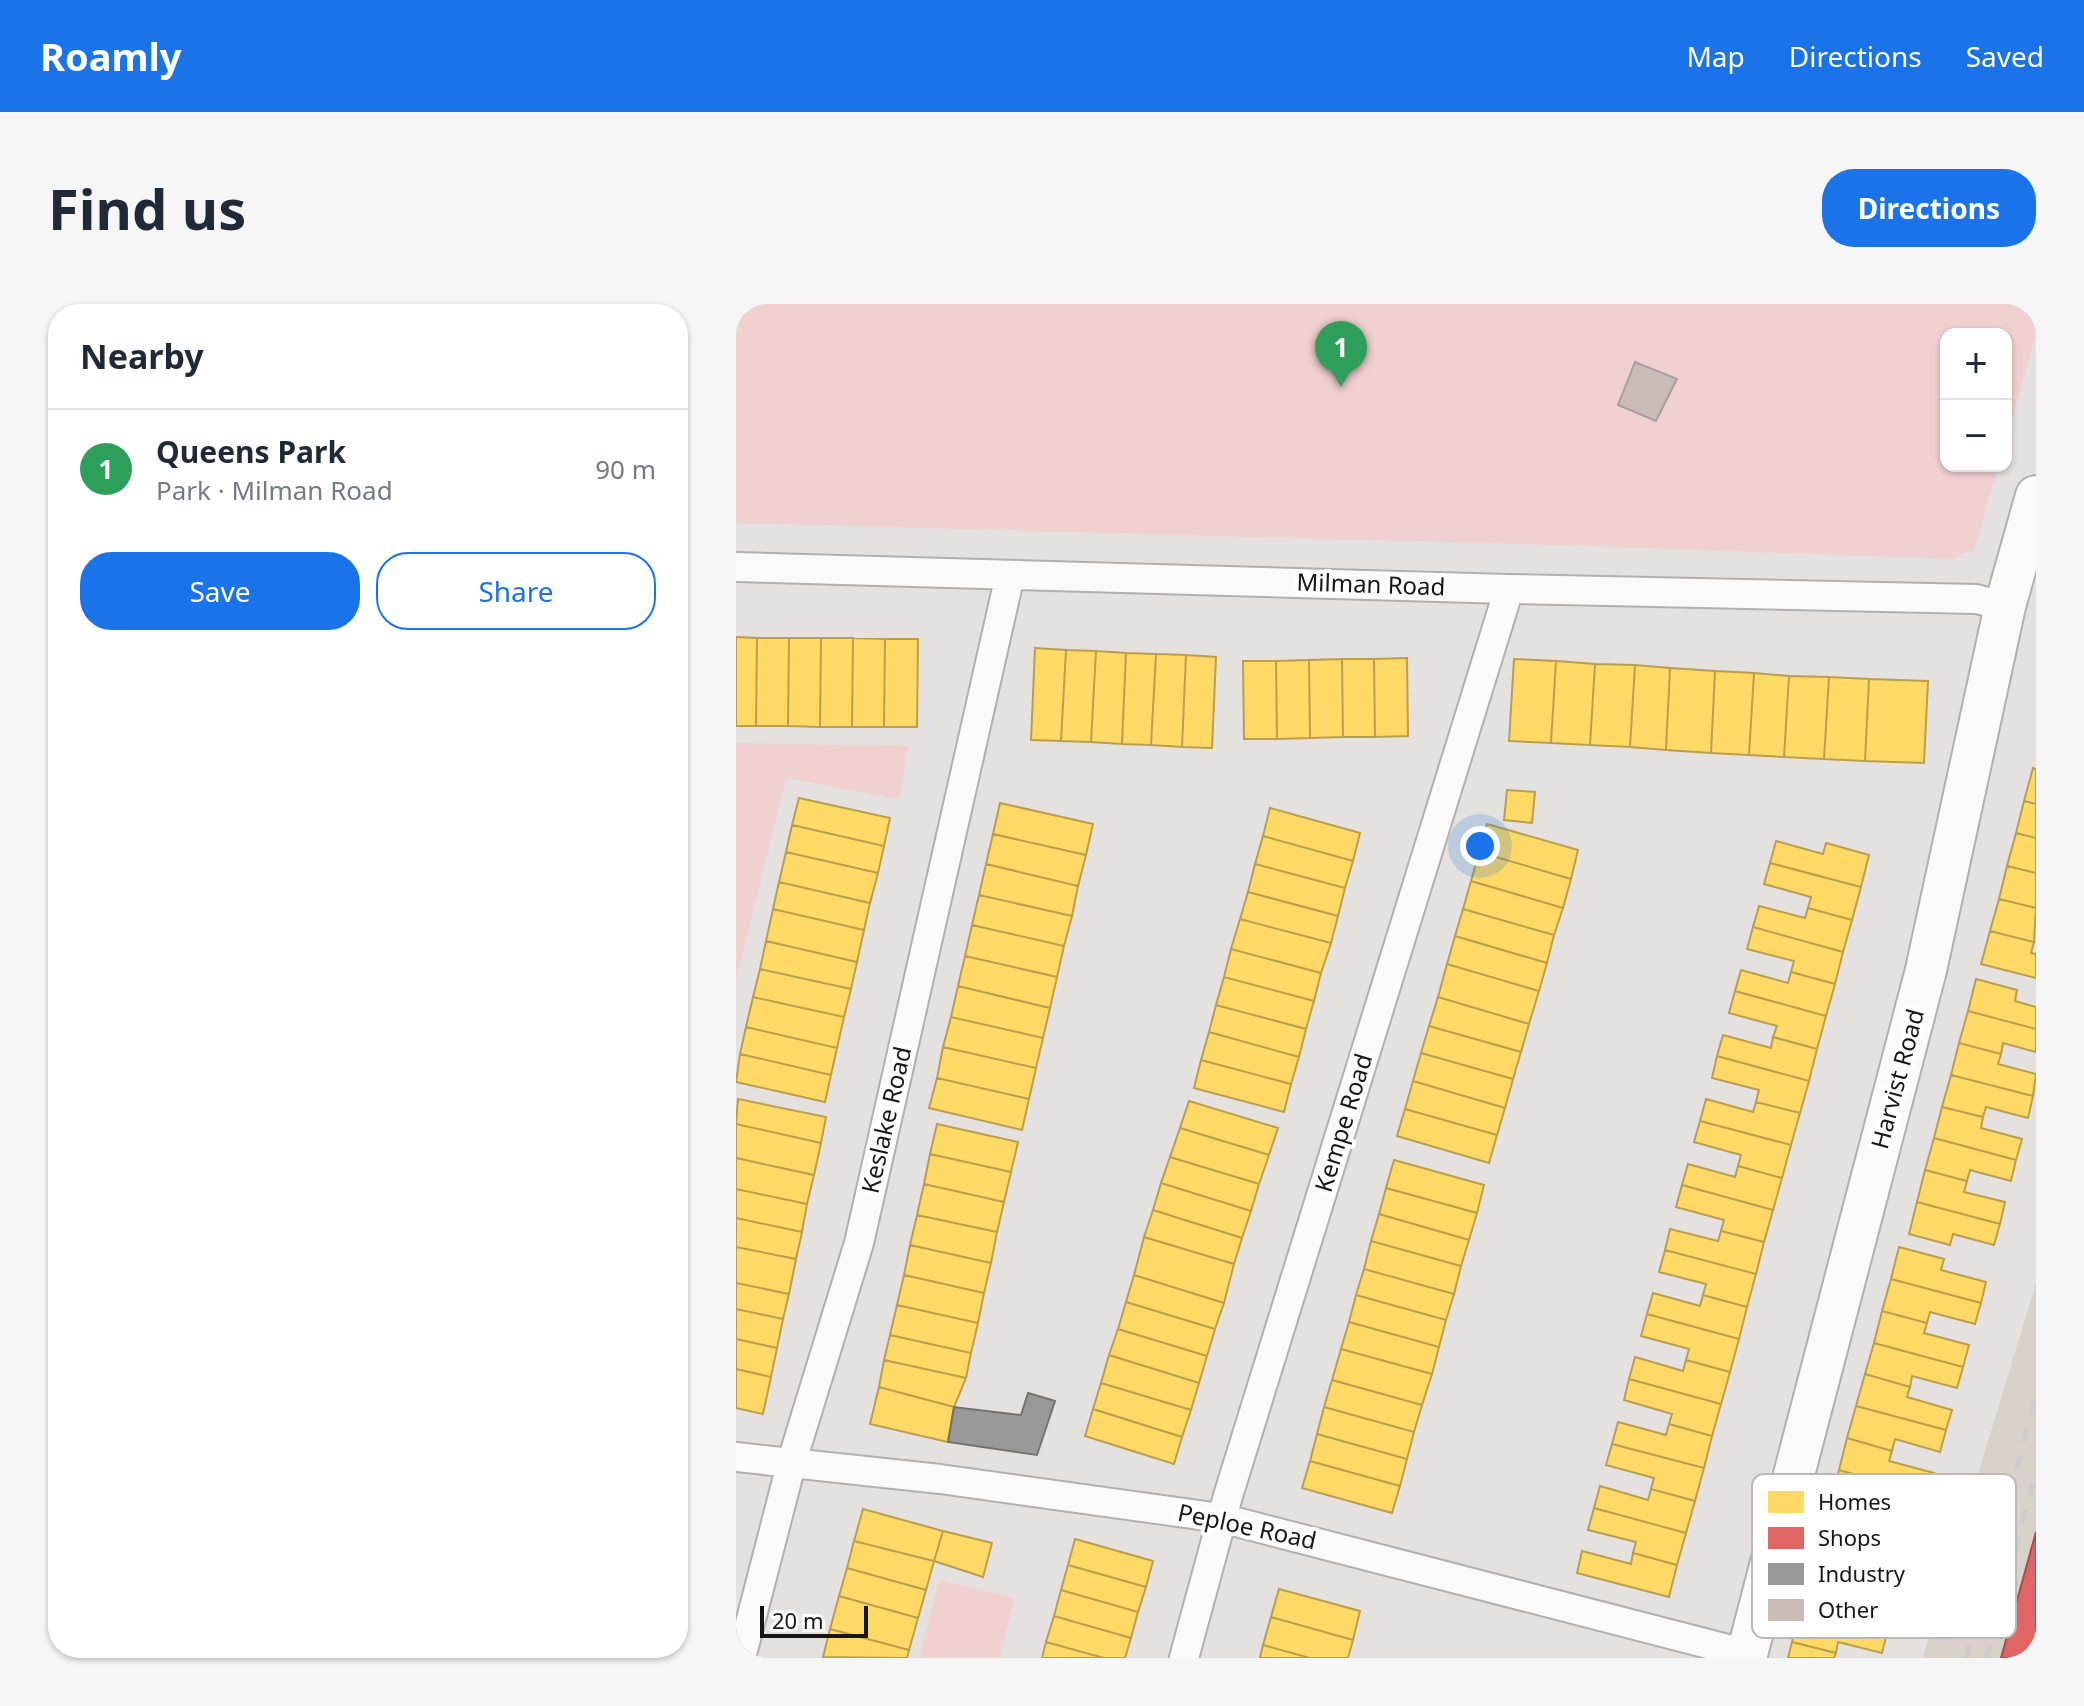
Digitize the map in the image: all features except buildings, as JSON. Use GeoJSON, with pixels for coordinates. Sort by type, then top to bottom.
{"type":"FeatureCollection","features":[{"type":"Feature","properties":{"kind":"main road","name":"Harvist Road"},"geometry":{"type":"LineString","coordinates":[[1794,1474],[1926,970],[2005,606],[2036,496]]}},
{"type":"Feature","properties":{"kind":"main road","name":"Harvist Road"},"geometry":{"type":"LineString","coordinates":[[1746,1656],[1752,1633]]}},
{"type":"Feature","properties":{"kind":"street","name":"Milman Road"},"geometry":{"type":"LineString","coordinates":[[736,567],[1976,599],[2005,606]]}},
{"type":"Feature","properties":{"kind":"street","name":"Keslake Road"},"geometry":{"type":"LineString","coordinates":[[741,1658],[792,1461],[859,1243],[1010,575]]}},
{"type":"Feature","properties":{"kind":"street","name":"Kempe Road"},"geometry":{"type":"LineString","coordinates":[[1184,1658],[1221,1518],[1509,589]]}},
{"type":"Feature","properties":{"kind":"street","name":"Peploe Road"},"geometry":{"type":"LineString","coordinates":[[736,1457],[792,1461],[1221,1518],[1746,1656]]}},
{"type":"Feature","properties":{"kind":"shaded area"},"geometry":{"type":"Polygon","coordinates":[[[736,304],[2036,304],[2036,335],[2012,419],[2012,328],[1940,328],[1940,472],[1996,472],[1974,552],[1966,551],[1954,559],[736,523],[736,304]]]}},
{"type":"Feature","properties":{"kind":"shaded area"},"geometry":{"type":"Polygon","coordinates":[[[736,743],[908,746],[899,799],[786,778],[736,980],[736,743]]]}},
{"type":"Feature","properties":{"kind":"shaded area"},"geometry":{"type":"Polygon","coordinates":[[[2036,1283],[2036,1658],[1923,1658],[1929,1638],[2016,1638],[2016,1474],[1978,1474],[2036,1283]]]}},
{"type":"Feature","properties":{"kind":"shaded area"},"geometry":{"type":"Polygon","coordinates":[[[939,1580],[1015,1598],[999,1658],[919,1658],[939,1580]]]}},
{"type":"Feature","properties":{"kind":"railway"},"geometry":{"type":"LineString","coordinates":[[2015,1474],[2036,1396]]}},
{"type":"Feature","properties":{"kind":"railway"},"geometry":{"type":"LineString","coordinates":[[2016,1546],[2036,1471]]}},
{"type":"Feature","properties":{"kind":"railway"},"geometry":{"type":"LineString","coordinates":[[1966,1658],[1971,1638]]}},
{"type":"Feature","properties":{"kind":"railway"},"geometry":{"type":"LineString","coordinates":[[1986,1658],[1991,1638]]}},
{"type":"Feature","properties":{"kind":"place","name":"Queens Park"},"geometry":{"type":"Point","coordinates":[1341,387]}}]}
